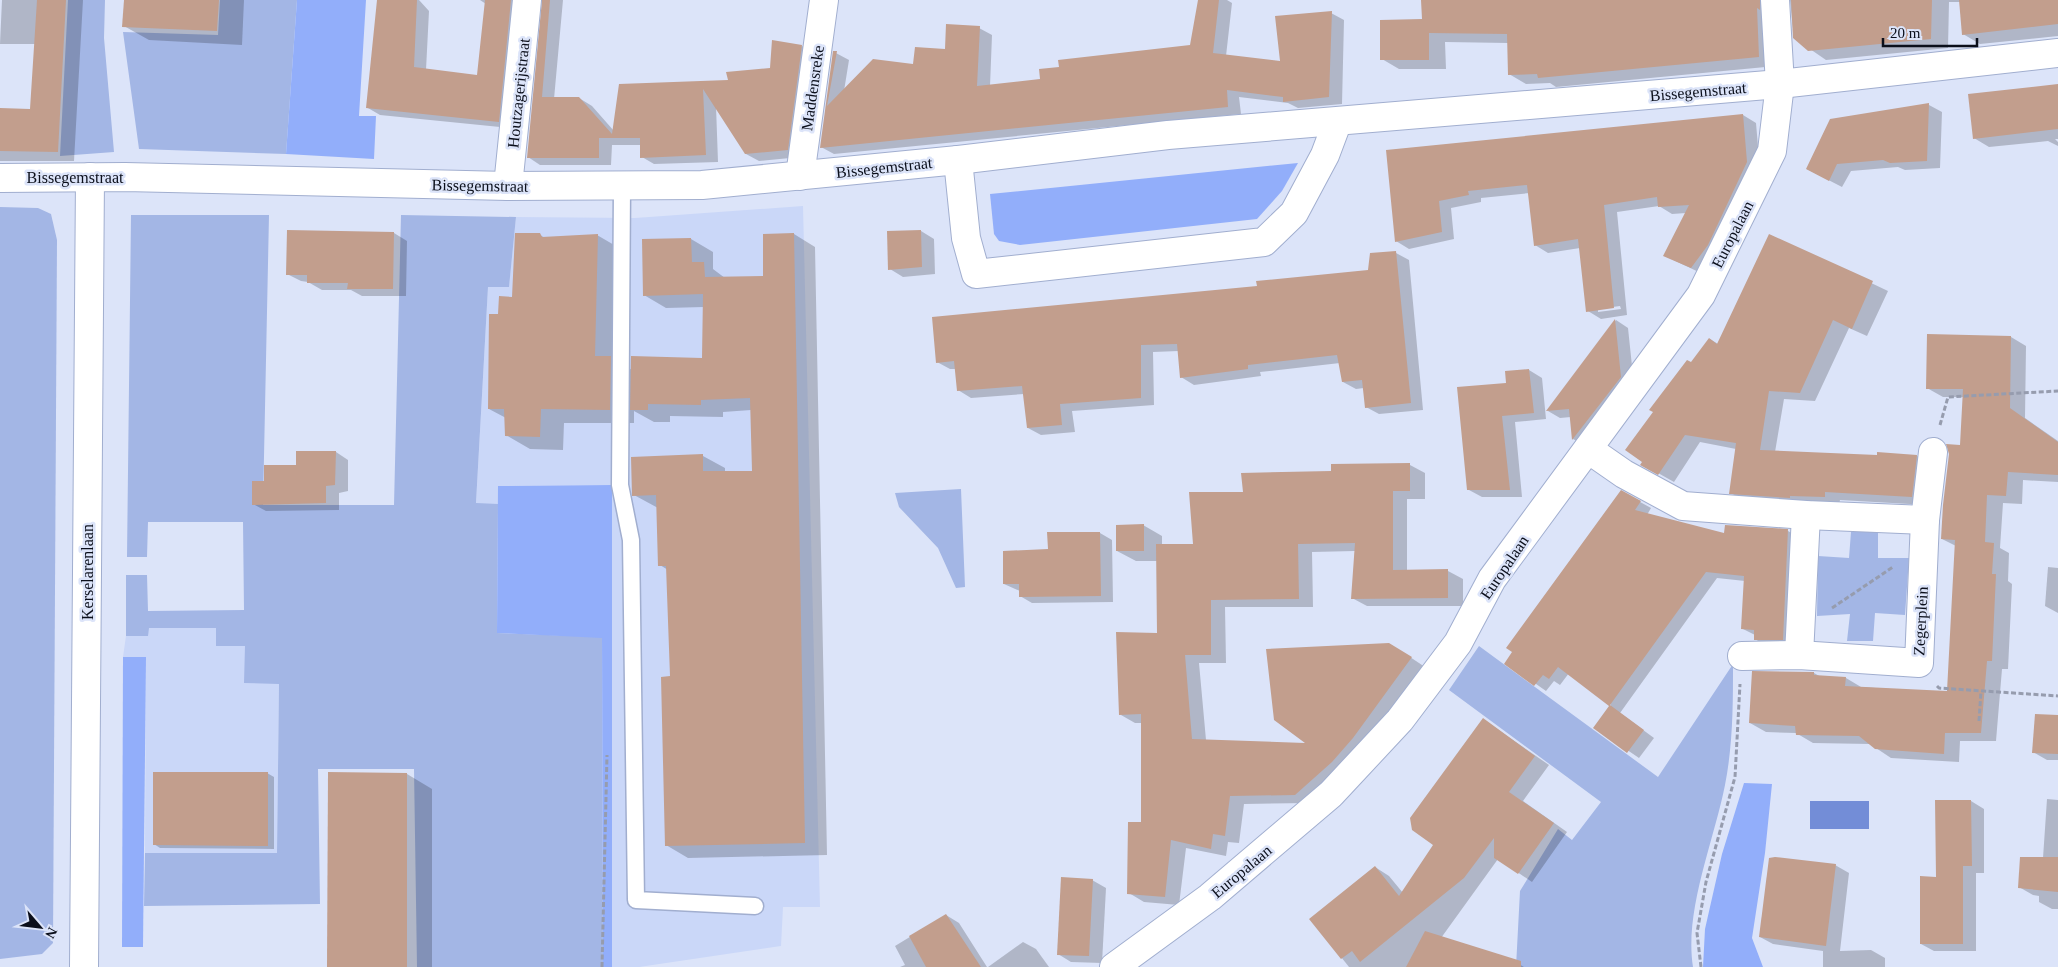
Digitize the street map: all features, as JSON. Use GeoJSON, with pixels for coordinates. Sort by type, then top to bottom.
{"type":"FeatureCollection","features":[{"type":"Feature","properties":{"kind":"street","name":"Houtzagerijstraat"},"geometry":{"type":"LineString","coordinates":[[508,186],[527,0]]}},
{"type":"Feature","properties":{"kind":"street","name":"Maddensreke"},"geometry":{"type":"LineString","coordinates":[[800,176],[824,0]]}},
{"type":"Feature","properties":{"kind":"street","name":"Europalaan"},"geometry":{"type":"LineString","coordinates":[[1114,967],[1210,897],[1331,794],[1400,720],[1458,643],[1492,579],[1701,295],[1772,150],[1780,84],[1775,0]]}},
{"type":"Feature","properties":{"kind":"street","name":"Bissegemstraat"},"geometry":{"type":"LineString","coordinates":[[0,178],[90,177],[508,186],[622,187],[702,185],[958,160],[1168,135],[1337,123],[1780,84],[2058,53]]}},
{"type":"Feature","properties":{"kind":"street"},"geometry":{"type":"LineString","coordinates":[[958,160],[966,238],[976,274],[1264,242],[1294,213],[1325,155],[1337,123]]}},
{"type":"Feature","properties":{"kind":"street","name":"Kerselarenlaan"},"geometry":{"type":"LineString","coordinates":[[84,967],[90,177]]}},
{"type":"Feature","properties":{"kind":"street"},"geometry":{"type":"LineString","coordinates":[[1588,449],[1624,474],[1682,506],[1806,515],[1925,520]]}},
{"type":"Feature","properties":{"kind":"street","name":"Zegerplein"},"geometry":{"type":"LineString","coordinates":[[1742,656],[1799,642],[1919,663],[1923,547],[1933,452]]}},
{"type":"Feature","properties":{"kind":"street"},"geometry":{"type":"LineString","coordinates":[[1799,642],[1806,515]]}},
{"type":"Feature","properties":{"kind":"lane"},"geometry":{"type":"LineString","coordinates":[[622,187],[620,485],[631,540],[636,900],[755,906]]}},
{"type":"Feature","properties":{"kind":"path"},"geometry":{"type":"LineString","coordinates":[[1933,452],[1948,397],[2058,391]]}},
{"type":"Feature","properties":{"kind":"path"},"geometry":{"type":"LineString","coordinates":[[1799,642],[1923,547]]}},
{"type":"Feature","properties":{"kind":"path"},"geometry":{"type":"LineString","coordinates":[[1701,967],[1697,932],[1706,882],[1735,777],[1742,656]]}},
{"type":"Feature","properties":{"kind":"path"},"geometry":{"type":"LineString","coordinates":[[1919,663],[1939,688],[2058,696]]}},
{"type":"Feature","properties":{"kind":"path"},"geometry":{"type":"LineString","coordinates":[[1979,721],[1981,691]]}},
{"type":"Feature","properties":{"kind":"path"},"geometry":{"type":"LineString","coordinates":[[602,967],[608,745]]}},
{"type":"Feature","properties":{"kind":"shaded area"},"geometry":{"type":"Polygon","coordinates":[[[68,0],[105,0],[104,38],[114,152],[60,156],[68,0]]]}},
{"type":"Feature","properties":{"kind":"shaded area"},"geometry":{"type":"Polygon","coordinates":[[[220,0],[297,0],[286,154],[139,149],[123,32],[218,35],[220,0]]]}},
{"type":"Feature","properties":{"kind":"shaded area"},"geometry":{"type":"Polygon","coordinates":[[[297,0],[366,0],[359,116],[376,116],[374,159],[286,154],[297,0]]]}},
{"type":"Feature","properties":{"kind":"shaded area"},"geometry":{"type":"Polygon","coordinates":[[[1298,163],[1282,191],[1257,219],[1020,245],[999,241],[994,234],[990,194],[1298,163]]]}},
{"type":"Feature","properties":{"kind":"shaded area"},"geometry":{"type":"Polygon","coordinates":[[[803,206],[820,907],[783,907],[781,946],[639,967],[612,967],[612,485],[498,486],[498,504],[476,504],[488,287],[509,286],[516,217],[635,218],[803,206]]]}},
{"type":"Feature","properties":{"kind":"shaded area"},"geometry":{"type":"Polygon","coordinates":[[[0,207],[38,208],[51,214],[57,240],[53,943],[42,954],[0,959],[0,207]]]}},
{"type":"Feature","properties":{"kind":"shaded area"},"geometry":{"type":"Polygon","coordinates":[[[131,215],[269,215],[263,505],[394,505],[401,215],[516,217],[509,287],[488,287],[476,503],[498,504],[497,633],[602,637],[603,967],[417,967],[414,769],[318,769],[320,904],[144,906],[145,853],[277,853],[279,684],[244,683],[245,646],[216,646],[216,628],[149,628],[148,636],[126,636],[126,575],[147,575],[148,611],[244,610],[243,522],[148,522],[147,557],[127,557],[131,215]]]}},
{"type":"Feature","properties":{"kind":"shaded area"},"geometry":{"type":"Polygon","coordinates":[[[612,485],[612,967],[603,967],[602,638],[497,633],[498,486],[612,485]]]}},
{"type":"Feature","properties":{"kind":"shaded area"},"geometry":{"type":"Polygon","coordinates":[[[961,489],[965,587],[956,588],[938,548],[899,507],[895,493],[961,489]]]}},
{"type":"Feature","properties":{"kind":"shaded area"},"geometry":{"type":"Polygon","coordinates":[[[1851,532],[1878,532],[1878,558],[1909,558],[1905,615],[1875,613],[1873,641],[1847,641],[1850,614],[1817,616],[1818,556],[1849,558],[1851,532]]]}},
{"type":"Feature","properties":{"kind":"shaded area"},"geometry":{"type":"Polygon","coordinates":[[[148,628],[216,628],[245,646],[279,683],[277,853],[145,853],[146,657],[123,657],[126,636],[148,636],[148,628]]]}},
{"type":"Feature","properties":{"kind":"shaded area"},"geometry":{"type":"Polygon","coordinates":[[[1479,646],[1658,777],[1733,664],[1730,755],[1720,807],[1696,900],[1691,945],[1693,967],[1516,967],[1520,891],[1558,829],[1572,840],[1601,802],[1449,690],[1479,646]]]}},
{"type":"Feature","properties":{"kind":"shaded area"},"geometry":{"type":"Polygon","coordinates":[[[123,657],[146,657],[143,947],[122,947],[123,657]]]}},
{"type":"Feature","properties":{"kind":"shaded area"},"geometry":{"type":"Polygon","coordinates":[[[1744,783],[1772,784],[1765,853],[1752,938],[1763,967],[1703,967],[1705,929],[1722,854],[1744,783]]]}},
{"type":"Feature","properties":{"kind":"shaded area"},"geometry":{"type":"Polygon","coordinates":[[[1810,801],[1869,801],[1869,829],[1810,829],[1810,801]]]}},
{"type":"Feature","properties":{"kind":"building"},"geometry":{"type":"Polygon","coordinates":[[[37,0],[66,0],[58,152],[0,151],[0,108],[30,109],[37,0]]]}},
{"type":"Feature","properties":{"kind":"building"},"geometry":{"type":"Polygon","coordinates":[[[124,0],[219,0],[217,31],[122,27],[124,0]]]}},
{"type":"Feature","properties":{"kind":"building"},"geometry":{"type":"Polygon","coordinates":[[[377,0],[417,0],[414,67],[477,75],[485,0],[511,0],[499,122],[366,108],[377,0]]]}},
{"type":"Feature","properties":{"kind":"building"},"geometry":{"type":"Polygon","coordinates":[[[542,0],[550,0],[542,97],[579,97],[612,134],[619,84],[728,80],[726,72],[770,68],[772,40],[802,45],[788,150],[745,154],[703,89],[706,155],[640,158],[640,138],[599,138],[599,158],[527,158],[542,0]]]}},
{"type":"Feature","properties":{"kind":"building"},"geometry":{"type":"Polygon","coordinates":[[[1198,0],[1219,0],[1213,53],[1280,61],[1275,16],[1332,11],[1329,97],[1283,102],[1283,97],[1227,90],[1228,107],[820,148],[833,51],[837,51],[827,106],[873,59],[913,64],[915,47],[945,49],[946,24],[980,26],[977,86],[1040,79],[1039,69],[1059,67],[1058,60],[1190,45],[1198,0]]]}},
{"type":"Feature","properties":{"kind":"building"},"geometry":{"type":"Polygon","coordinates":[[[1421,0],[1760,0],[1760,10],[1757,8],[1759,57],[1538,78],[1537,74],[1508,75],[1507,34],[1429,33],[1429,60],[1380,60],[1380,20],[1422,19],[1421,0]]]}},
{"type":"Feature","properties":{"kind":"building"},"geometry":{"type":"Polygon","coordinates":[[[1791,0],[1932,0],[1931,39],[1808,51],[1793,38],[1791,0]]]}},
{"type":"Feature","properties":{"kind":"building"},"geometry":{"type":"Polygon","coordinates":[[[1959,0],[2058,0],[2058,24],[1962,35],[1959,0]]]}},
{"type":"Feature","properties":{"kind":"building"},"geometry":{"type":"Polygon","coordinates":[[[2058,84],[2058,129],[1973,139],[1968,94],[2058,84]]]}},
{"type":"Feature","properties":{"kind":"building"},"geometry":{"type":"Polygon","coordinates":[[[1929,103],[1927,161],[1890,163],[1883,160],[1837,164],[1829,181],[1806,169],[1830,119],[1929,103]]]}},
{"type":"Feature","properties":{"kind":"building"},"geometry":{"type":"Polygon","coordinates":[[[1743,114],[1747,162],[1708,245],[1691,268],[1663,256],[1689,205],[1658,207],[1657,197],[1604,205],[1614,308],[1586,312],[1578,239],[1534,246],[1527,185],[1468,191],[1469,195],[1439,201],[1442,232],[1395,242],[1386,150],[1743,114]]]}},
{"type":"Feature","properties":{"kind":"building"},"geometry":{"type":"Polygon","coordinates":[[[287,230],[394,232],[393,289],[347,289],[348,283],[307,283],[307,275],[286,275],[287,230]]]}},
{"type":"Feature","properties":{"kind":"building"},"geometry":{"type":"Polygon","coordinates":[[[921,230],[922,267],[888,270],[887,231],[921,230]]]}},
{"type":"Feature","properties":{"kind":"building"},"geometry":{"type":"Polygon","coordinates":[[[515,233],[540,233],[542,237],[598,234],[595,356],[611,356],[610,410],[541,409],[540,437],[505,436],[504,409],[488,409],[489,314],[498,314],[499,296],[512,297],[515,233]]]}},
{"type":"Feature","properties":{"kind":"building"},"geometry":{"type":"Polygon","coordinates":[[[794,233],[805,843],[665,846],[661,677],[670,676],[666,566],[658,566],[656,495],[632,496],[631,457],[703,454],[703,471],[752,471],[750,398],[701,400],[701,405],[648,404],[648,410],[630,410],[631,356],[702,358],[703,294],[643,296],[642,239],[691,238],[692,262],[704,262],[705,277],[763,276],[763,234],[794,233]]]}},
{"type":"Feature","properties":{"kind":"building"},"geometry":{"type":"Polygon","coordinates":[[[1769,234],[1873,281],[1852,329],[1833,320],[1800,393],[1769,391],[1760,450],[1877,455],[1877,452],[1917,455],[1912,497],[1825,492],[1825,497],[1790,496],[1790,498],[1729,494],[1736,443],[1685,435],[1658,475],[1640,465],[1642,462],[1625,450],[1653,412],[1649,410],[1687,360],[1691,362],[1709,338],[1717,344],[1769,234]]]}},
{"type":"Feature","properties":{"kind":"building"},"geometry":{"type":"Polygon","coordinates":[[[1396,251],[1411,403],[1365,408],[1362,380],[1342,382],[1337,355],[1248,365],[1248,369],[1180,378],[1177,344],[1141,345],[1141,398],[1060,404],[1062,425],[1027,428],[1022,386],[957,391],[954,361],[936,363],[932,317],[1257,286],[1256,281],[1368,270],[1370,253],[1396,251]]]}},
{"type":"Feature","properties":{"kind":"building"},"geometry":{"type":"Polygon","coordinates":[[[1615,319],[1621,377],[1572,440],[1569,409],[1546,411],[1615,319]]]}},
{"type":"Feature","properties":{"kind":"building"},"geometry":{"type":"Polygon","coordinates":[[[1927,334],[2011,336],[2010,408],[2058,442],[2058,475],[2008,472],[2006,496],[1987,495],[1985,542],[1994,543],[1992,574],[1996,574],[1992,661],[1987,661],[1981,733],[1945,733],[1944,754],[1875,749],[1859,736],[1796,735],[1795,726],[1749,723],[1752,671],[1814,672],[1814,675],[1846,677],[1845,686],[1947,691],[1955,540],[1941,539],[1949,454],[1946,444],[1960,445],[1963,389],[1926,389],[1927,334]]]}},
{"type":"Feature","properties":{"kind":"building"},"geometry":{"type":"Polygon","coordinates":[[[1529,369],[1534,413],[1502,416],[1510,490],[1467,490],[1457,387],[1506,383],[1505,371],[1529,369]]]}},
{"type":"Feature","properties":{"kind":"building"},"geometry":{"type":"Polygon","coordinates":[[[296,451],[336,451],[335,485],[326,486],[326,503],[252,505],[252,481],[264,481],[264,465],[296,465],[296,451]]]}},
{"type":"Feature","properties":{"kind":"building"},"geometry":{"type":"Polygon","coordinates":[[[1410,463],[1410,491],[1393,491],[1393,570],[1448,569],[1448,598],[1351,599],[1355,543],[1298,544],[1299,599],[1211,600],[1211,655],[1185,655],[1192,739],[1305,743],[1274,720],[1266,649],[1389,643],[1412,657],[1353,738],[1332,762],[1295,795],[1230,796],[1225,836],[1213,834],[1211,849],[1171,840],[1165,897],[1127,894],[1128,822],[1141,822],[1141,714],[1119,715],[1116,632],[1157,633],[1156,544],[1193,544],[1189,492],[1243,492],[1241,473],[1331,471],[1331,464],[1410,463]]]}},
{"type":"Feature","properties":{"kind":"building"},"geometry":{"type":"Polygon","coordinates":[[[1621,490],[1641,501],[1635,510],[1724,533],[1725,525],[1788,529],[1783,640],[1754,640],[1754,630],[1741,629],[1744,576],[1706,572],[1610,705],[1644,730],[1627,753],[1593,728],[1609,706],[1558,667],[1549,679],[1543,675],[1534,686],[1504,664],[1512,652],[1506,648],[1621,490]]]}},
{"type":"Feature","properties":{"kind":"building"},"geometry":{"type":"Polygon","coordinates":[[[1144,524],[1144,551],[1116,551],[1116,525],[1144,524]]]}},
{"type":"Feature","properties":{"kind":"building"},"geometry":{"type":"Polygon","coordinates":[[[1047,532],[1100,532],[1101,596],[1019,597],[1019,584],[1003,584],[1003,551],[1048,549],[1047,532]]]}},
{"type":"Feature","properties":{"kind":"building"},"geometry":{"type":"Polygon","coordinates":[[[2035,714],[2058,715],[2058,754],[2032,753],[2035,714]]]}},
{"type":"Feature","properties":{"kind":"building"},"geometry":{"type":"Polygon","coordinates":[[[1483,718],[1535,756],[1509,792],[1554,823],[1518,874],[1494,858],[1494,838],[1464,878],[1360,962],[1352,951],[1341,959],[1309,919],[1375,866],[1399,896],[1433,845],[1412,830],[1410,818],[1483,718]]]}},
{"type":"Feature","properties":{"kind":"building"},"geometry":{"type":"Polygon","coordinates":[[[153,772],[268,772],[268,846],[153,845],[153,772]]]}},
{"type":"Feature","properties":{"kind":"building"},"geometry":{"type":"Polygon","coordinates":[[[328,772],[407,773],[407,967],[327,967],[328,772]]]}},
{"type":"Feature","properties":{"kind":"building"},"geometry":{"type":"Polygon","coordinates":[[[1935,800],[1971,800],[1972,866],[1963,866],[1963,944],[1920,944],[1920,876],[1936,877],[1935,800]]]}},
{"type":"Feature","properties":{"kind":"building"},"geometry":{"type":"Polygon","coordinates":[[[1775,857],[1836,864],[1826,946],[1759,937],[1769,858],[1775,857]]]}},
{"type":"Feature","properties":{"kind":"building"},"geometry":{"type":"Polygon","coordinates":[[[2020,857],[2058,857],[2058,892],[2018,888],[2020,857]]]}},
{"type":"Feature","properties":{"kind":"building"},"geometry":{"type":"Polygon","coordinates":[[[1061,877],[1093,879],[1089,956],[1057,955],[1061,877]]]}},
{"type":"Feature","properties":{"kind":"building"},"geometry":{"type":"Polygon","coordinates":[[[946,914],[981,967],[926,967],[909,936],[946,914]]]}},
{"type":"Feature","properties":{"kind":"building"},"geometry":{"type":"Polygon","coordinates":[[[1425,931],[1521,961],[1521,967],[1406,967],[1425,931]]]}}]}
